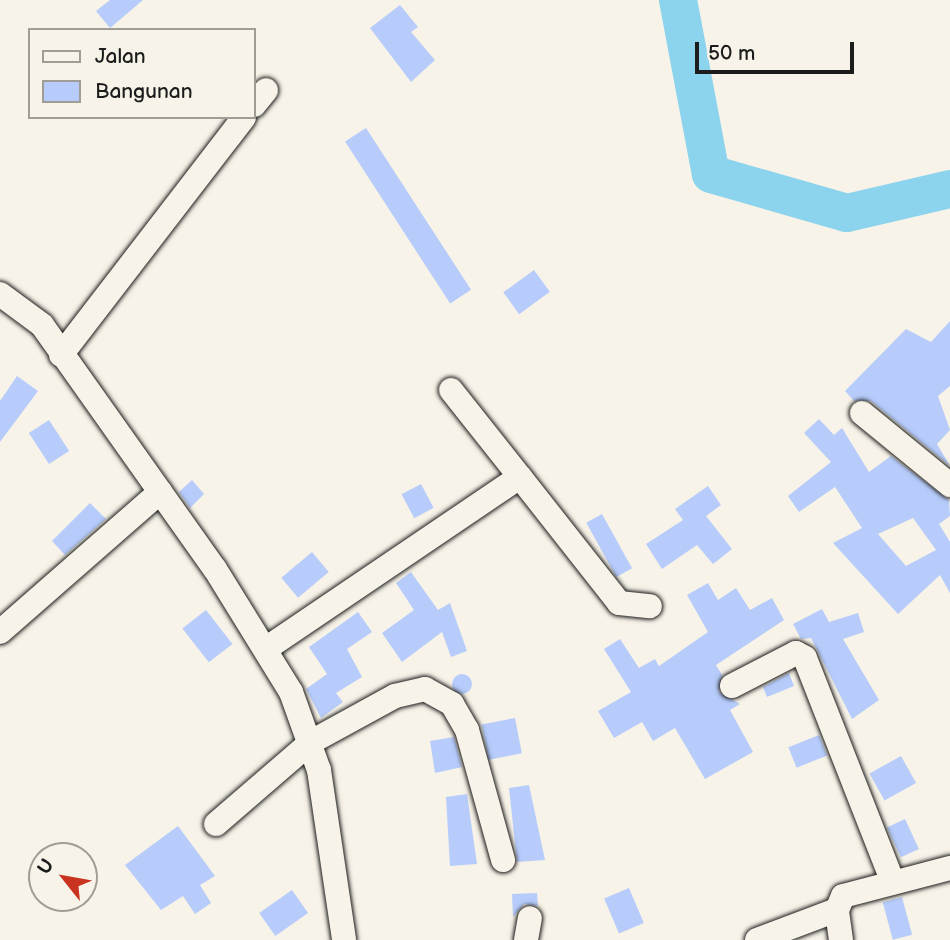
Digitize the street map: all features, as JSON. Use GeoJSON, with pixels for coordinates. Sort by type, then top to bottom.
{"type":"FeatureCollection","features":[{"type":"Feature","properties":{"kind":"street"},"geometry":{"type":"LineString","coordinates":[[61,355],[242,119]]}},
{"type":"Feature","properties":{"kind":"street"},"geometry":{"type":"LineString","coordinates":[[0,293],[41,325],[267,648],[311,742],[344,940]]}},
{"type":"Feature","properties":{"kind":"street"},"geometry":{"type":"LineString","coordinates":[[451,390],[619,603],[650,606]]}},
{"type":"Feature","properties":{"kind":"street"},"geometry":{"type":"LineString","coordinates":[[862,413],[950,485]]}},
{"type":"Feature","properties":{"kind":"street"},"geometry":{"type":"LineString","coordinates":[[267,648],[520,477]]}},
{"type":"Feature","properties":{"kind":"street"},"geometry":{"type":"LineString","coordinates":[[0,632],[160,492]]}},
{"type":"Feature","properties":{"kind":"street"},"geometry":{"type":"LineString","coordinates":[[732,686],[796,653],[805,658],[893,882]]}},
{"type":"Feature","properties":{"kind":"street"},"geometry":{"type":"LineString","coordinates":[[216,824],[311,742],[415,688],[439,693],[467,730],[503,860]]}},
{"type":"Feature","properties":{"kind":"street"},"geometry":{"type":"LineString","coordinates":[[757,940],[837,910],[849,892],[950,868]]}},
{"type":"Feature","properties":{"kind":"street"},"geometry":{"type":"LineString","coordinates":[[837,910],[841,940]]}},
{"type":"Feature","properties":{"kind":"building"},"geometry":{"type":"Polygon","coordinates":[[[110,0],[143,0],[110,28],[96,11],[110,0]]]}},
{"type":"Feature","properties":{"kind":"building"},"geometry":{"type":"Polygon","coordinates":[[[400,5],[418,27],[411,32],[435,60],[411,82],[370,28],[400,5]]]}},
{"type":"Feature","properties":{"kind":"building"},"geometry":{"type":"Polygon","coordinates":[[[366,128],[471,290],[450,303],[345,142],[366,128]]]}},
{"type":"Feature","properties":{"kind":"building"},"geometry":{"type":"Polygon","coordinates":[[[534,270],[550,292],[519,314],[503,292],[534,270]]]}},
{"type":"Feature","properties":{"kind":"building"},"geometry":{"type":"Polygon","coordinates":[[[950,321],[950,386],[938,396],[950,430],[937,444],[950,466],[871,401],[854,401],[845,391],[906,329],[931,342],[950,321]]]}},
{"type":"Feature","properties":{"kind":"building"},"geometry":{"type":"Polygon","coordinates":[[[17,376],[38,391],[0,442],[0,401],[17,376]]]}},
{"type":"Feature","properties":{"kind":"building"},"geometry":{"type":"Polygon","coordinates":[[[819,419],[834,435],[842,428],[869,472],[891,456],[949,500],[950,516],[939,524],[950,542],[950,593],[940,575],[898,614],[833,543],[862,528],[835,487],[799,512],[788,496],[831,462],[804,433],[819,419]],[[913,518],[878,534],[906,566],[936,550],[913,518]]]}},
{"type":"Feature","properties":{"kind":"building"},"geometry":{"type":"Polygon","coordinates":[[[49,420],[69,451],[49,464],[29,433],[49,420]]]}},
{"type":"Feature","properties":{"kind":"building"},"geometry":{"type":"Polygon","coordinates":[[[192,480],[204,494],[190,508],[179,492],[192,480]]]}},
{"type":"Feature","properties":{"kind":"building"},"geometry":{"type":"Polygon","coordinates":[[[421,484],[434,508],[414,518],[402,494],[421,484]]]}},
{"type":"Feature","properties":{"kind":"building"},"geometry":{"type":"Polygon","coordinates":[[[708,486],[721,505],[706,516],[732,549],[713,564],[697,545],[662,569],[646,544],[683,520],[675,509],[708,486]]]}},
{"type":"Feature","properties":{"kind":"building"},"geometry":{"type":"Polygon","coordinates":[[[90,503],[106,519],[65,555],[52,541],[90,503]]]}},
{"type":"Feature","properties":{"kind":"building"},"geometry":{"type":"Polygon","coordinates":[[[602,514],[632,568],[616,577],[586,523],[602,514]]]}},
{"type":"Feature","properties":{"kind":"building"},"geometry":{"type":"Polygon","coordinates":[[[312,552],[329,572],[298,598],[281,578],[312,552]]]}},
{"type":"Feature","properties":{"kind":"building"},"geometry":{"type":"Polygon","coordinates":[[[411,572],[438,610],[450,603],[467,651],[451,657],[442,632],[402,662],[382,633],[414,610],[396,583],[411,572]]]}},
{"type":"Feature","properties":{"kind":"building"},"geometry":{"type":"Polygon","coordinates":[[[708,583],[718,600],[736,588],[750,610],[772,598],[784,620],[716,665],[722,675],[719,692],[740,704],[730,710],[753,752],[705,779],[675,728],[653,741],[642,722],[614,738],[598,711],[631,692],[604,649],[620,639],[639,668],[655,659],[659,666],[708,632],[687,595],[708,583]]]}},
{"type":"Feature","properties":{"kind":"building"},"geometry":{"type":"Polygon","coordinates":[[[822,609],[829,622],[858,613],[864,632],[843,639],[879,700],[852,719],[811,638],[801,639],[793,624],[822,609]]]}},
{"type":"Feature","properties":{"kind":"building"},"geometry":{"type":"Polygon","coordinates":[[[206,610],[232,644],[209,662],[182,628],[206,610]]]}},
{"type":"Feature","properties":{"kind":"building"},"geometry":{"type":"Polygon","coordinates":[[[358,612],[372,632],[347,649],[362,677],[336,693],[343,702],[321,718],[306,689],[327,674],[309,647],[358,612]]]}},
{"type":"Feature","properties":{"kind":"building"},"geometry":{"type":"Polygon","coordinates":[[[789,673],[794,686],[767,697],[763,687],[789,673]]]}},
{"type":"Feature","properties":{"kind":"building"},"geometry":{"type":"Polygon","coordinates":[[[458,674],[466,674],[472,684],[466,694],[458,694],[452,688],[452,680],[458,674]]]}},
{"type":"Feature","properties":{"kind":"building"},"geometry":{"type":"Polygon","coordinates":[[[515,718],[522,753],[488,760],[482,724],[515,718]]]}},
{"type":"Feature","properties":{"kind":"building"},"geometry":{"type":"Polygon","coordinates":[[[819,735],[827,755],[797,768],[788,747],[819,735]]]}},
{"type":"Feature","properties":{"kind":"building"},"geometry":{"type":"Polygon","coordinates":[[[454,737],[462,767],[435,773],[430,741],[454,737]]]}},
{"type":"Feature","properties":{"kind":"building"},"geometry":{"type":"Polygon","coordinates":[[[901,756],[916,783],[885,801],[870,773],[901,756]]]}},
{"type":"Feature","properties":{"kind":"building"},"geometry":{"type":"Polygon","coordinates":[[[529,785],[545,860],[517,862],[509,788],[529,785]]]}},
{"type":"Feature","properties":{"kind":"building"},"geometry":{"type":"Polygon","coordinates":[[[467,794],[477,864],[450,866],[446,797],[467,794]]]}},
{"type":"Feature","properties":{"kind":"building"},"geometry":{"type":"Polygon","coordinates":[[[905,819],[919,849],[901,857],[887,827],[905,819]]]}},
{"type":"Feature","properties":{"kind":"building"},"geometry":{"type":"Polygon","coordinates":[[[178,826],[215,876],[200,885],[211,903],[195,914],[183,896],[161,910],[125,865],[178,826]]]}},
{"type":"Feature","properties":{"kind":"building"},"geometry":{"type":"Polygon","coordinates":[[[629,888],[644,923],[619,934],[604,899],[629,888]]]}},
{"type":"Feature","properties":{"kind":"building"},"geometry":{"type":"Polygon","coordinates":[[[292,890],[308,913],[275,936],[259,913],[292,890]]]}},
{"type":"Feature","properties":{"kind":"building"},"geometry":{"type":"Polygon","coordinates":[[[537,893],[538,906],[524,904],[513,917],[512,894],[537,893]]]}},
{"type":"Feature","properties":{"kind":"building"},"geometry":{"type":"Polygon","coordinates":[[[902,897],[912,935],[893,940],[883,902],[902,897]]]}},
{"type":"Feature","properties":{"kind":"waterway"},"geometry":{"type":"LineString","coordinates":[[678,0],[711,174],[847,213],[950,189]]}}]}
